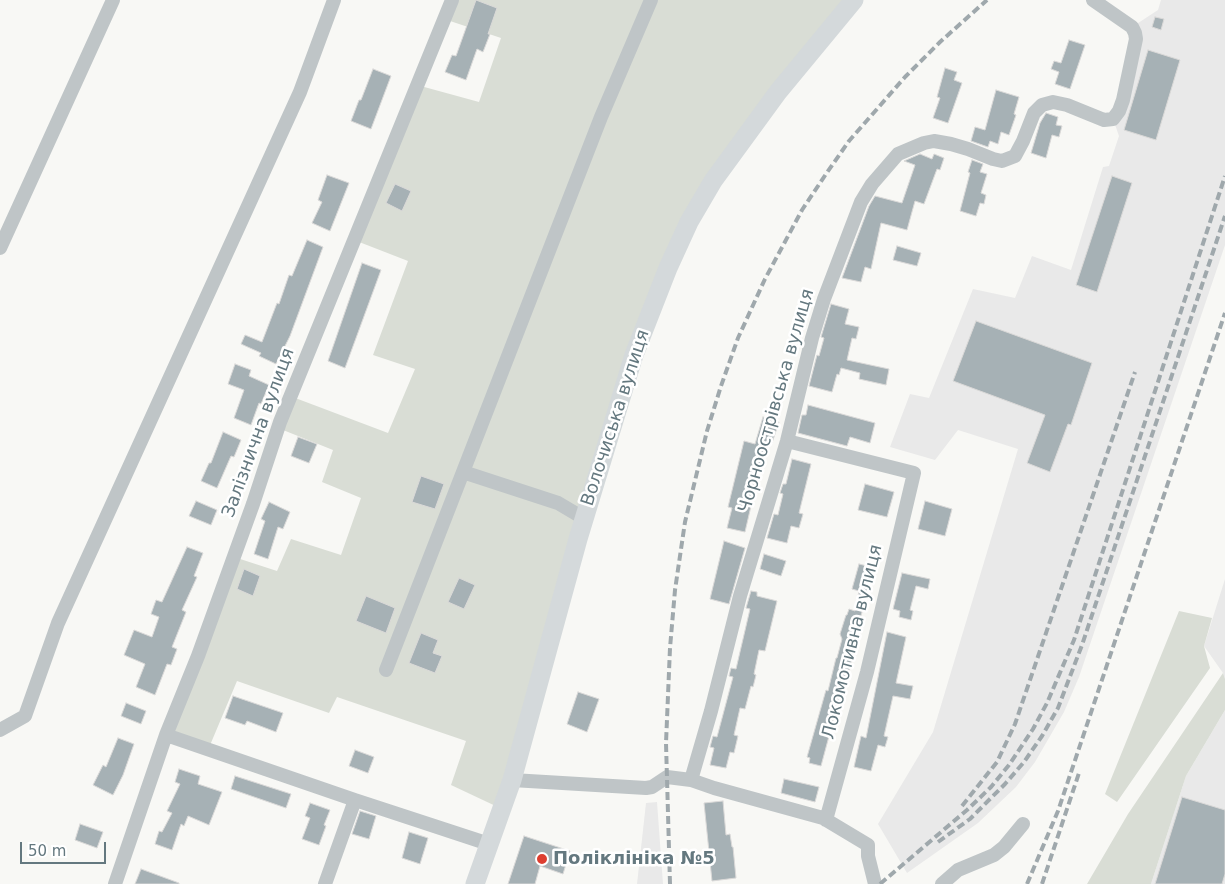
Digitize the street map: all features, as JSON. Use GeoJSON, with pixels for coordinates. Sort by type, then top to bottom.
{"type":"FeatureCollection","features":[{"type":"Feature","properties":{"kind":"main road","name":"Волочиська вулиця"},"geometry":{"type":"LineString","coordinates":[[475,884],[512,780],[584,519],[634,354],[668,268],[689,222],[713,181],[762,113],[854,0]]}},
{"type":"Feature","properties":{"kind":"street"},"geometry":{"type":"LineString","coordinates":[[0,248],[113,0]]}},
{"type":"Feature","properties":{"kind":"street"},"geometry":{"type":"LineString","coordinates":[[0,730],[25,716],[58,623],[293,109],[334,0]]}},
{"type":"Feature","properties":{"kind":"street","name":"Залізнична вулиця"},"geometry":{"type":"LineString","coordinates":[[115,884],[166,735],[198,656],[280,422],[452,0]]}},
{"type":"Feature","properties":{"kind":"street"},"geometry":{"type":"LineString","coordinates":[[386,670],[601,118],[651,0]]}},
{"type":"Feature","properties":{"kind":"street","name":"Чорноострівська вулиця"},"geometry":{"type":"LineString","coordinates":[[691,780],[711,712],[740,596],[787,441],[812,338],[824,299],[860,202],[898,154],[924,143],[934,141],[968,149],[993,160],[1002,161],[1015,156],[1024,141],[1034,113],[1042,105],[1053,102],[1068,105],[1104,120],[1113,119],[1119,111],[1123,100],[1136,39],[1132,27],[1093,0]]}},
{"type":"Feature","properties":{"kind":"street","name":"Локомотивна вулиця"},"geometry":{"type":"LineString","coordinates":[[787,441],[914,473],[867,672],[826,820]]}},
{"type":"Feature","properties":{"kind":"street"},"geometry":{"type":"LineString","coordinates":[[463,472],[558,503],[584,519]]}},
{"type":"Feature","properties":{"kind":"street"},"geometry":{"type":"LineString","coordinates":[[166,735],[489,844]]}},
{"type":"Feature","properties":{"kind":"street"},"geometry":{"type":"LineString","coordinates":[[512,780],[646,788],[652,787],[667,777],[691,780],[826,820],[868,845],[868,856],[875,884]]}},
{"type":"Feature","properties":{"kind":"street"},"geometry":{"type":"LineString","coordinates":[[325,884],[355,800]]}},
{"type":"Feature","properties":{"kind":"street"},"geometry":{"type":"LineString","coordinates":[[942,884],[958,870],[994,855],[1004,847],[1024,824]]}},
{"type":"Feature","properties":{"kind":"shaded area"},"geometry":{"type":"Polygon","coordinates":[[[452,0],[854,0],[778,92],[668,268],[502,809],[451,785],[466,741],[337,697],[329,713],[237,681],[208,750],[166,735],[234,557],[277,571],[291,539],[341,555],[361,498],[322,482],[333,450],[278,428],[290,396],[388,433],[415,369],[373,355],[408,261],[354,240],[417,85],[479,102],[501,38],[444,19],[452,0]]]}},
{"type":"Feature","properties":{"kind":"shaded area"},"geometry":{"type":"Polygon","coordinates":[[[1161,0],[1225,0],[1225,245],[1079,677],[1064,712],[1035,762],[1016,787],[978,823],[907,873],[878,824],[933,732],[1018,449],[958,430],[935,460],[890,447],[910,394],[929,398],[973,289],[1015,298],[1032,256],[1071,270],[1103,167],[1109,166],[1119,136],[1113,119],[1132,27],[1158,10],[1161,0]]]}},
{"type":"Feature","properties":{"kind":"shaded area"},"geometry":{"type":"Polygon","coordinates":[[[1225,579],[1225,679],[1223,673],[1204,646],[1225,579]]]}},
{"type":"Feature","properties":{"kind":"shaded area"},"geometry":{"type":"Polygon","coordinates":[[[1179,611],[1212,618],[1204,646],[1210,668],[1117,802],[1105,794],[1179,611]]]}},
{"type":"Feature","properties":{"kind":"shaded area"},"geometry":{"type":"Polygon","coordinates":[[[1223,673],[1225,679],[1225,710],[1186,776],[1151,884],[1087,884],[1128,814],[1223,673]]]}},
{"type":"Feature","properties":{"kind":"shaded area"},"geometry":{"type":"Polygon","coordinates":[[[1225,710],[1225,884],[1151,884],[1186,776],[1225,710]]]}},
{"type":"Feature","properties":{"kind":"shaded area"},"geometry":{"type":"Polygon","coordinates":[[[657,802],[663,884],[637,884],[646,803],[657,802]]]}},
{"type":"Feature","properties":{"kind":"building"},"geometry":{"type":"Polygon","coordinates":[[[476,0],[497,8],[483,52],[477,49],[466,80],[445,72],[452,55],[456,56],[476,0]]]}},
{"type":"Feature","properties":{"kind":"building"},"geometry":{"type":"Polygon","coordinates":[[[1155,17],[1164,19],[1161,30],[1152,27],[1155,17]]]}},
{"type":"Feature","properties":{"kind":"building"},"geometry":{"type":"Polygon","coordinates":[[[1069,40],[1085,45],[1070,89],[1055,84],[1059,72],[1051,69],[1054,61],[1061,63],[1069,40]]]}},
{"type":"Feature","properties":{"kind":"building"},"geometry":{"type":"Polygon","coordinates":[[[1148,50],[1180,60],[1156,140],[1124,130],[1148,50]]]}},
{"type":"Feature","properties":{"kind":"building"},"geometry":{"type":"Polygon","coordinates":[[[945,68],[957,72],[954,80],[962,83],[948,123],[933,118],[940,98],[937,97],[945,68]]]}},
{"type":"Feature","properties":{"kind":"building"},"geometry":{"type":"Polygon","coordinates":[[[373,69],[391,76],[371,129],[351,121],[373,69]]]}},
{"type":"Feature","properties":{"kind":"building"},"geometry":{"type":"Polygon","coordinates":[[[996,90],[1019,97],[1014,114],[1016,115],[1009,135],[1001,132],[998,144],[990,141],[988,147],[971,141],[975,127],[985,130],[996,90]]]}},
{"type":"Feature","properties":{"kind":"building"},"geometry":{"type":"Polygon","coordinates":[[[1046,113],[1058,117],[1056,125],[1062,126],[1059,137],[1052,135],[1046,158],[1031,153],[1040,123],[1046,113]]]}},
{"type":"Feature","properties":{"kind":"building"},"geometry":{"type":"Polygon","coordinates":[[[920,154],[932,159],[934,154],[944,158],[940,170],[937,169],[924,204],[915,201],[907,230],[881,223],[871,269],[865,267],[861,282],[842,278],[869,206],[875,196],[902,203],[915,165],[904,161],[920,154]]]}},
{"type":"Feature","properties":{"kind":"building"},"geometry":{"type":"Polygon","coordinates":[[[972,160],[983,164],[980,172],[987,174],[981,193],[986,195],[984,204],[980,203],[976,216],[960,211],[972,160]]]}},
{"type":"Feature","properties":{"kind":"building"},"geometry":{"type":"Polygon","coordinates":[[[327,175],[349,183],[330,231],[312,223],[322,202],[318,200],[327,175]]]}},
{"type":"Feature","properties":{"kind":"building"},"geometry":{"type":"Polygon","coordinates":[[[1112,176],[1132,183],[1097,292],[1076,285],[1112,176]]]}},
{"type":"Feature","properties":{"kind":"building"},"geometry":{"type":"Polygon","coordinates":[[[395,184],[411,191],[402,211],[386,203],[395,184]]]}},
{"type":"Feature","properties":{"kind":"building"},"geometry":{"type":"Polygon","coordinates":[[[307,240],[323,247],[290,336],[276,364],[259,356],[261,353],[241,344],[245,335],[262,342],[277,303],[279,304],[289,275],[292,276],[307,240]]]}},
{"type":"Feature","properties":{"kind":"building"},"geometry":{"type":"Polygon","coordinates":[[[897,246],[921,253],[917,266],[893,260],[897,246]]]}},
{"type":"Feature","properties":{"kind":"building"},"geometry":{"type":"Polygon","coordinates":[[[362,263],[381,270],[345,368],[328,361],[362,263]]]}},
{"type":"Feature","properties":{"kind":"building"},"geometry":{"type":"Polygon","coordinates":[[[831,304],[849,309],[845,324],[859,327],[856,339],[852,338],[847,360],[889,369],[886,385],[859,379],[860,373],[841,368],[839,375],[837,374],[832,392],[809,386],[817,355],[819,356],[824,338],[821,337],[831,304]]]}},
{"type":"Feature","properties":{"kind":"building"},"geometry":{"type":"Polygon","coordinates":[[[976,321],[1092,363],[1071,425],[1068,424],[1050,472],[1027,463],[1045,415],[953,381],[976,321]]]}},
{"type":"Feature","properties":{"kind":"building"},"geometry":{"type":"Polygon","coordinates":[[[235,364],[251,370],[249,376],[269,385],[261,404],[259,403],[251,425],[234,418],[244,390],[228,384],[235,364]]]}},
{"type":"Feature","properties":{"kind":"building"},"geometry":{"type":"Polygon","coordinates":[[[808,405],[875,423],[870,443],[850,437],[847,446],[798,433],[802,415],[806,415],[808,405]]]}},
{"type":"Feature","properties":{"kind":"building"},"geometry":{"type":"Polygon","coordinates":[[[763,417],[779,422],[772,443],[766,441],[745,532],[727,528],[732,508],[728,507],[744,441],[755,444],[763,417]]]}},
{"type":"Feature","properties":{"kind":"building"},"geometry":{"type":"Polygon","coordinates":[[[223,432],[241,440],[234,457],[231,456],[217,488],[201,481],[209,463],[211,463],[223,432]]]}},
{"type":"Feature","properties":{"kind":"building"},"geometry":{"type":"Polygon","coordinates":[[[298,437],[317,444],[309,463],[291,456],[298,437]]]}},
{"type":"Feature","properties":{"kind":"building"},"geometry":{"type":"Polygon","coordinates":[[[792,459],[811,464],[799,513],[803,514],[799,528],[791,526],[787,543],[767,538],[774,514],[778,515],[783,494],[780,493],[783,484],[786,484],[792,459]]]}},
{"type":"Feature","properties":{"kind":"building"},"geometry":{"type":"Polygon","coordinates":[[[421,476],[444,484],[435,509],[412,502],[421,476]]]}},
{"type":"Feature","properties":{"kind":"building"},"geometry":{"type":"Polygon","coordinates":[[[865,484],[894,492],[887,517],[858,510],[865,484]]]}},
{"type":"Feature","properties":{"kind":"building"},"geometry":{"type":"Polygon","coordinates":[[[196,501],[217,510],[211,525],[189,516],[196,501]]]}},
{"type":"Feature","properties":{"kind":"building"},"geometry":{"type":"Polygon","coordinates":[[[925,501],[952,509],[945,536],[918,529],[925,501]]]}},
{"type":"Feature","properties":{"kind":"building"},"geometry":{"type":"Polygon","coordinates":[[[269,502],[290,512],[283,529],[278,527],[268,559],[254,554],[265,521],[261,519],[269,502]]]}},
{"type":"Feature","properties":{"kind":"building"},"geometry":{"type":"Polygon","coordinates":[[[724,541],[745,548],[729,604],[710,599],[724,541]]]}},
{"type":"Feature","properties":{"kind":"building"},"geometry":{"type":"Polygon","coordinates":[[[187,547],[203,553],[194,576],[197,577],[182,610],[186,612],[172,647],[177,649],[171,665],[167,664],[155,695],[136,687],[145,664],[124,655],[134,630],[152,637],[159,617],[151,614],[156,600],[162,602],[187,547]]]}},
{"type":"Feature","properties":{"kind":"building"},"geometry":{"type":"Polygon","coordinates":[[[764,554],[786,561],[781,576],[760,569],[764,554]]]}},
{"type":"Feature","properties":{"kind":"building"},"geometry":{"type":"Polygon","coordinates":[[[859,564],[871,567],[870,570],[873,570],[851,654],[853,654],[846,685],[843,684],[821,766],[809,763],[810,758],[807,757],[826,690],[828,691],[842,639],[840,634],[846,615],[849,609],[855,611],[859,591],[852,589],[859,564]]]}},
{"type":"Feature","properties":{"kind":"building"},"geometry":{"type":"Polygon","coordinates":[[[244,569],[260,576],[253,596],[237,589],[244,569]]]}},
{"type":"Feature","properties":{"kind":"building"},"geometry":{"type":"Polygon","coordinates":[[[902,573],[930,579],[928,589],[916,586],[910,610],[913,611],[911,620],[899,617],[900,611],[893,609],[902,573]]]}},
{"type":"Feature","properties":{"kind":"building"},"geometry":{"type":"Polygon","coordinates":[[[459,578],[475,585],[464,609],[448,602],[459,578]]]}},
{"type":"Feature","properties":{"kind":"building"},"geometry":{"type":"Polygon","coordinates":[[[751,591],[757,592],[757,596],[777,601],[765,651],[759,650],[753,687],[751,686],[745,709],[740,708],[734,735],[738,736],[734,753],[730,752],[726,768],[710,765],[714,748],[710,747],[713,736],[717,737],[733,677],[729,676],[731,668],[736,669],[750,609],[746,608],[751,591]]]}},
{"type":"Feature","properties":{"kind":"building"},"geometry":{"type":"Polygon","coordinates":[[[366,596],[395,608],[386,633],[356,621],[366,596]]]}},
{"type":"Feature","properties":{"kind":"building"},"geometry":{"type":"Polygon","coordinates":[[[887,632],[906,637],[896,683],[913,686],[910,699],[893,696],[884,736],[888,737],[885,747],[878,745],[871,771],[854,767],[861,736],[866,738],[887,632]]]}},
{"type":"Feature","properties":{"kind":"building"},"geometry":{"type":"Polygon","coordinates":[[[421,633],[438,640],[433,653],[442,656],[435,673],[409,663],[421,633]]]}},
{"type":"Feature","properties":{"kind":"building"},"geometry":{"type":"Polygon","coordinates":[[[578,692],[599,699],[587,732],[567,724],[578,692]]]}},
{"type":"Feature","properties":{"kind":"building"},"geometry":{"type":"Polygon","coordinates":[[[233,696],[283,713],[276,732],[247,721],[245,725],[225,718],[233,696]]]}},
{"type":"Feature","properties":{"kind":"building"},"geometry":{"type":"Polygon","coordinates":[[[126,703],[146,711],[141,724],[121,716],[126,703]]]}},
{"type":"Feature","properties":{"kind":"building"},"geometry":{"type":"Polygon","coordinates":[[[118,738],[134,744],[123,775],[113,795],[93,785],[103,765],[106,767],[118,738]]]}},
{"type":"Feature","properties":{"kind":"building"},"geometry":{"type":"Polygon","coordinates":[[[355,750],[374,757],[368,773],[349,766],[355,750]]]}},
{"type":"Feature","properties":{"kind":"building"},"geometry":{"type":"Polygon","coordinates":[[[179,769],[200,776],[198,784],[222,792],[209,825],[188,816],[184,826],[181,824],[172,850],[155,844],[159,831],[162,832],[172,813],[167,811],[180,784],[175,782],[179,769]]]}},
{"type":"Feature","properties":{"kind":"building"},"geometry":{"type":"Polygon","coordinates":[[[235,776],[291,794],[286,808],[231,789],[235,776]]]}},
{"type":"Feature","properties":{"kind":"building"},"geometry":{"type":"Polygon","coordinates":[[[784,779],[819,787],[815,802],[781,793],[784,779]]]}},
{"type":"Feature","properties":{"kind":"building"},"geometry":{"type":"Polygon","coordinates":[[[1182,797],[1225,810],[1225,874],[1222,884],[1155,884],[1182,797]]]}},
{"type":"Feature","properties":{"kind":"building"},"geometry":{"type":"Polygon","coordinates":[[[723,801],[726,835],[730,834],[736,878],[712,881],[704,803],[723,801]]]}},
{"type":"Feature","properties":{"kind":"building"},"geometry":{"type":"Polygon","coordinates":[[[310,803],[330,810],[319,845],[302,839],[310,818],[305,816],[310,803]]]}},
{"type":"Feature","properties":{"kind":"building"},"geometry":{"type":"Polygon","coordinates":[[[360,811],[376,816],[369,839],[352,834],[360,811]]]}},
{"type":"Feature","properties":{"kind":"building"},"geometry":{"type":"Polygon","coordinates":[[[80,824],[103,832],[97,848],[75,840],[80,824]]]}},
{"type":"Feature","properties":{"kind":"building"},"geometry":{"type":"Polygon","coordinates":[[[409,832],[428,838],[420,864],[402,858],[409,832]]]}},
{"type":"Feature","properties":{"kind":"building","name":"Поліклініка №5"},"geometry":{"type":"Polygon","coordinates":[[[524,836],[570,851],[563,874],[540,866],[535,884],[508,884],[524,836]]]}},
{"type":"Feature","properties":{"kind":"building"},"geometry":{"type":"Polygon","coordinates":[[[141,869],[179,883],[179,884],[135,884],[141,869]]]}},
{"type":"Feature","properties":{"kind":"railway"},"geometry":{"type":"LineString","coordinates":[[670,884],[666,743],[670,648],[675,590],[685,522],[707,431],[738,338],[765,279],[802,210],[849,141],[905,77],[940,42],[987,0]]}},
{"type":"Feature","properties":{"kind":"railway"},"geometry":{"type":"LineString","coordinates":[[880,884],[967,810],[991,787],[1009,765],[1033,729],[1047,703],[1074,640],[1225,176]]}},
{"type":"Feature","properties":{"kind":"railway"},"geometry":{"type":"LineString","coordinates":[[938,842],[970,819],[1005,784],[1024,762],[1058,708],[1082,645],[1225,216]]}},
{"type":"Feature","properties":{"kind":"railway"},"geometry":{"type":"LineString","coordinates":[[1027,884],[1058,811],[1225,313]]}},
{"type":"Feature","properties":{"kind":"railway"},"geometry":{"type":"LineString","coordinates":[[962,806],[997,762],[1015,724],[1135,372]]}},
{"type":"Feature","properties":{"kind":"railway"},"geometry":{"type":"LineString","coordinates":[[1042,884],[1079,773]]}},
{"type":"Feature","properties":{"kind":"place","name":"Поліклініка №5"},"geometry":{"type":"Point","coordinates":[542,859]}}]}
